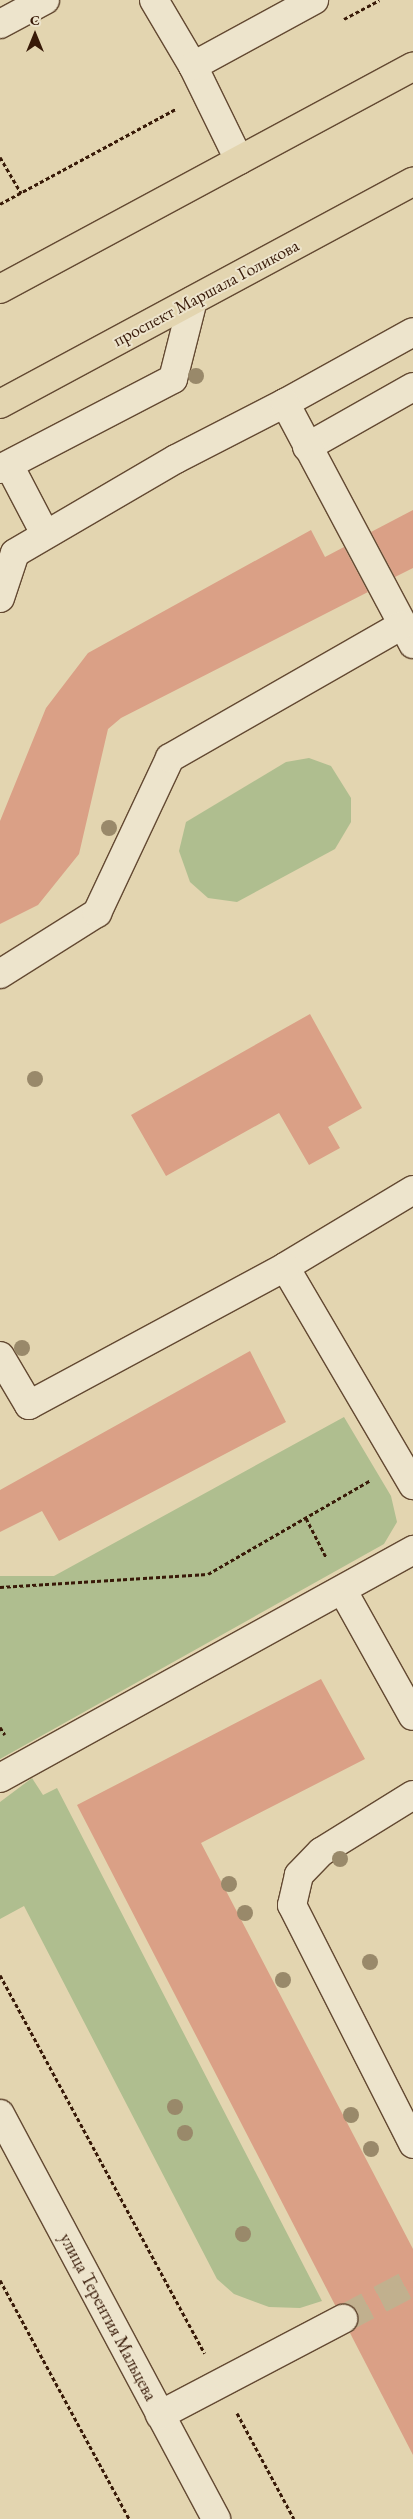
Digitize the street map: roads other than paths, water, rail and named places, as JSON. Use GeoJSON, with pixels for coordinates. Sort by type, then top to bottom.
{"type":"FeatureCollection","features":[{"type":"Feature","properties":{"kind":"main road"},"geometry":{"type":"LineString","coordinates":[[0,289],[413,67]]}},
{"type":"Feature","properties":{"kind":"main road","name":"проспект Маршала Голикова"},"geometry":{"type":"LineString","coordinates":[[0,404],[413,182]]}},
{"type":"Feature","properties":{"kind":"street"},"geometry":{"type":"LineString","coordinates":[[0,24],[46,0]]}},
{"type":"Feature","properties":{"kind":"street"},"geometry":{"type":"LineString","coordinates":[[154,0],[193,66],[239,160]]}},
{"type":"Feature","properties":{"kind":"street"},"geometry":{"type":"LineString","coordinates":[[193,66],[314,0]]}},
{"type":"Feature","properties":{"kind":"street"},"geometry":{"type":"LineString","coordinates":[[45,534],[4,467],[172,379],[194,300]]}},
{"type":"Feature","properties":{"kind":"street"},"geometry":{"type":"LineString","coordinates":[[0,598],[15,553],[176,459],[285,403],[413,332]]}},
{"type":"Feature","properties":{"kind":"street"},"geometry":{"type":"LineString","coordinates":[[307,448],[413,387]]}},
{"type":"Feature","properties":{"kind":"street"},"geometry":{"type":"LineString","coordinates":[[0,974],[97,913],[170,758],[408,634],[307,448],[285,403]]}},
{"type":"Feature","properties":{"kind":"street"},"geometry":{"type":"LineString","coordinates":[[0,1356],[29,1405],[285,1267],[413,1190]]}},
{"type":"Feature","properties":{"kind":"street"},"geometry":{"type":"LineString","coordinates":[[285,1267],[413,1485]]}},
{"type":"Feature","properties":{"kind":"street"},"geometry":{"type":"LineString","coordinates":[[0,1778],[343,1591],[413,1550]]}},
{"type":"Feature","properties":{"kind":"street"},"geometry":{"type":"LineString","coordinates":[[343,1591],[413,1716]]}},
{"type":"Feature","properties":{"kind":"street"},"geometry":{"type":"LineString","coordinates":[[413,1795],[321,1852],[299,1875],[292,1905],[413,2144]]}},
{"type":"Feature","properties":{"kind":"street","name":"улица Терентия Мальцева"},"geometry":{"type":"LineString","coordinates":[[0,2114],[216,2519]]}},
{"type":"Feature","properties":{"kind":"street"},"geometry":{"type":"LineString","coordinates":[[160,2415],[343,2319]]}},
{"type":"Feature","properties":{"kind":"tunnel"},"geometry":{"type":"LineString","coordinates":[[343,2319],[413,2282]]}}]}
